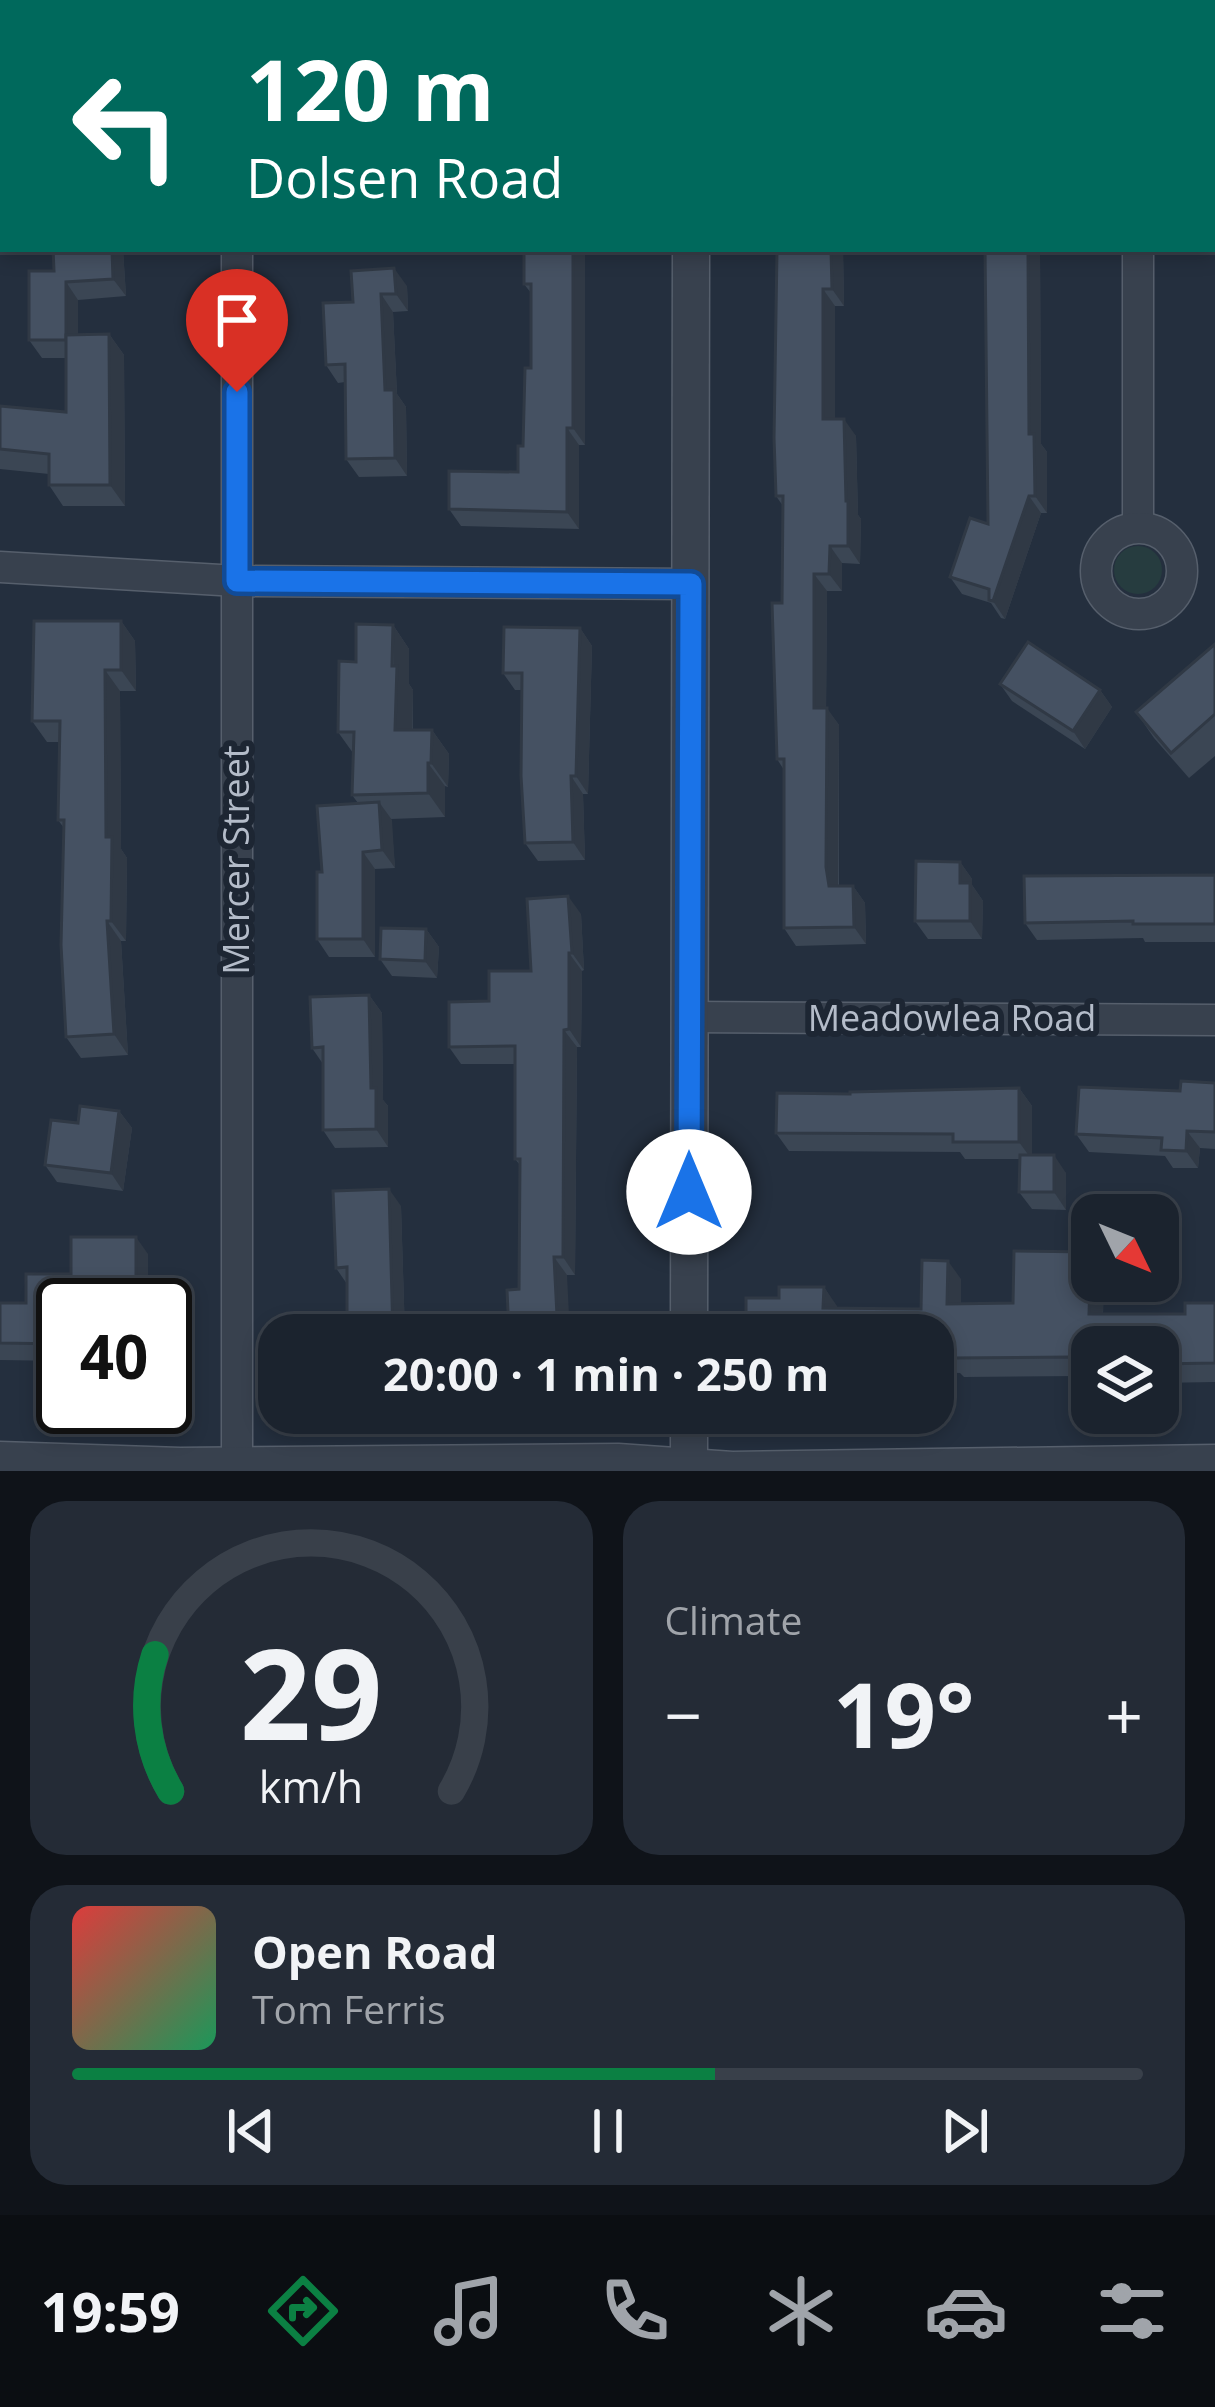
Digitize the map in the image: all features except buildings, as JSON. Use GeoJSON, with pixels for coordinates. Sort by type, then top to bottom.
{"type":"FeatureCollection","features":[{"type":"Feature","properties":{"kind":"street","name":"Mercer Street"},"geometry":{"type":"LineString","coordinates":[[237,252],[237,1466]]}},
{"type":"Feature","properties":{"kind":"street"},"geometry":{"type":"LineString","coordinates":[[689,1314],[691,252]]}},
{"type":"Feature","properties":{"kind":"street"},"geometry":{"type":"LineString","coordinates":[[1138,252],[1138,527]]}},
{"type":"Feature","properties":{"kind":"street"},"geometry":{"type":"LineString","coordinates":[[0,567],[237,581],[691,584]]}},
{"type":"Feature","properties":{"kind":"street","name":"Meadowlea Road"},"geometry":{"type":"LineString","coordinates":[[689,1017],[1215,1020]]}},
{"type":"Feature","properties":{"kind":"street"},"geometry":{"type":"LineString","coordinates":[[689,1434],[689,1467]]}},
{"type":"Feature","properties":{"kind":"street"},"geometry":{"type":"LineString","coordinates":[[0,1457],[237,1466],[618,1459],[689,1467],[1215,1460]]}},
{"type":"Feature","properties":{"kind":"green space"},"geometry":{"type":"Polygon","coordinates":[[[1138,546],[1155,553],[1162,570],[1155,587],[1138,594],[1121,587],[1114,570],[1121,553],[1138,546]]]}},
{"type":"Feature","properties":{"kind":"route"},"geometry":{"type":"LineString","coordinates":[[237,392],[237,581],[691,584],[689,1192]]}}]}
